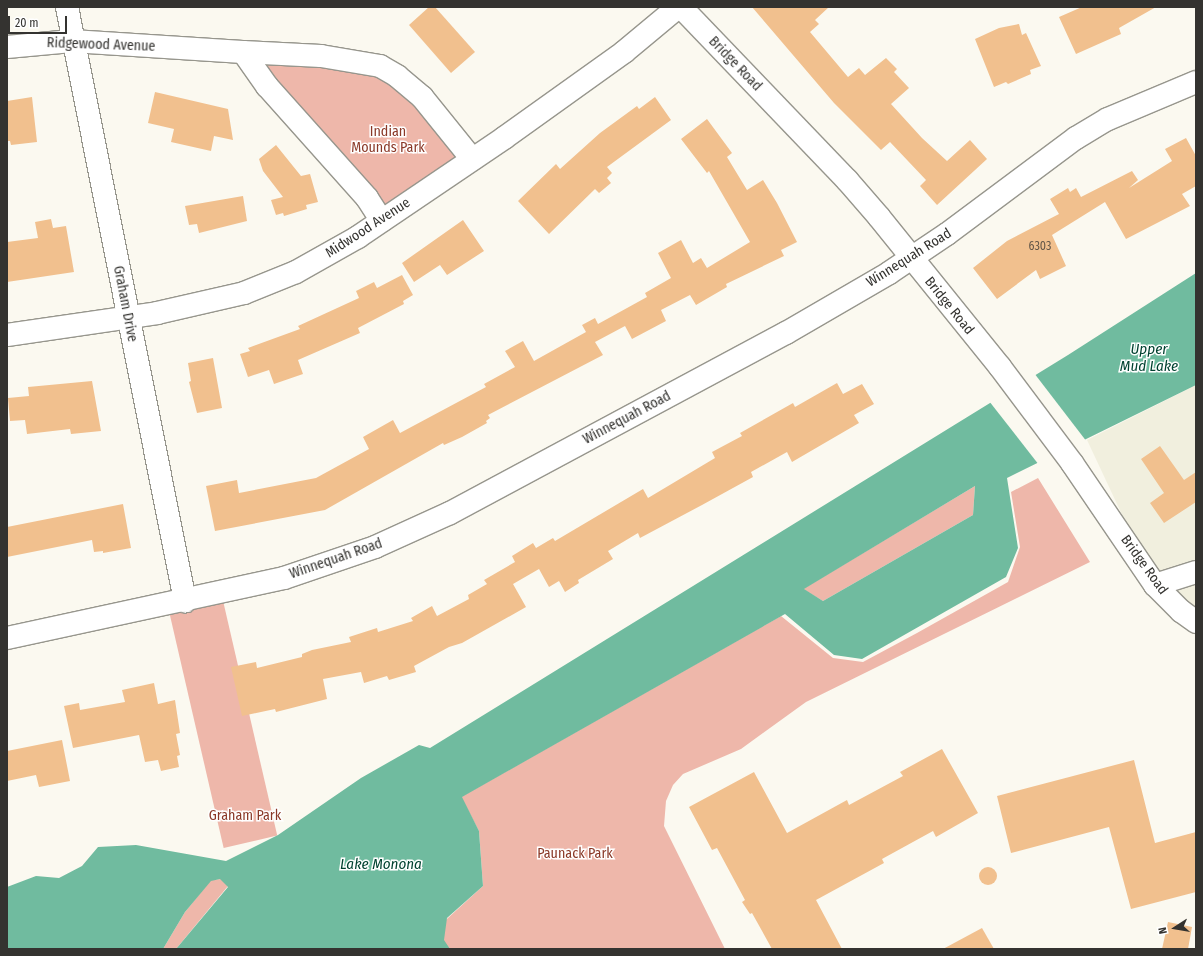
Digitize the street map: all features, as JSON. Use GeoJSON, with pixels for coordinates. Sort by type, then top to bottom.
{"type":"FeatureCollection","features":[{"type":"Feature","properties":{"kind":"street","name":"Graham Drive"},"geometry":{"type":"LineString","coordinates":[[67,7],[72,41],[185,601]]}},
{"type":"Feature","properties":{"kind":"street","name":"Midwood Avenue"},"geometry":{"type":"LineString","coordinates":[[7,335],[128,318],[244,293],[296,272],[358,237],[472,159],[624,52],[678,7]]}},
{"type":"Feature","properties":{"kind":"street","name":"Bridge Road"},"geometry":{"type":"LineString","coordinates":[[681,7],[847,180],[1000,367],[1072,463],[1155,585],[1181,611],[1196,622]]}},
{"type":"Feature","properties":{"kind":"street","name":"Ridgewood Avenue"},"geometry":{"type":"LineString","coordinates":[[7,47],[72,41],[321,56],[380,66],[397,76],[422,97],[472,159]]}},
{"type":"Feature","properties":{"kind":"street"},"geometry":{"type":"LineString","coordinates":[[243,52],[268,86],[367,198],[382,221]]}},
{"type":"Feature","properties":{"kind":"street","name":"Winnequah Road"},"geometry":{"type":"LineString","coordinates":[[7,638],[185,601],[291,575],[375,547],[450,513],[786,333],[889,273],[910,257],[947,234],[1076,138],[1108,119],[1196,82]]}},
{"type":"Feature","properties":{"kind":"street"},"geometry":{"type":"LineString","coordinates":[[1155,585],[1196,572]]}},
{"type":"Feature","properties":{"kind":"shaded area"},"geometry":{"type":"Polygon","coordinates":[[[1196,385],[1196,622],[1155,585],[1087,440],[1196,385]]]}},
{"type":"Feature","properties":{"kind":"green space","name":"Indian Mounds Park"},"geometry":{"type":"Polygon","coordinates":[[[243,52],[380,66],[472,159],[382,221],[243,52]]]}},
{"type":"Feature","properties":{"kind":"green space","name":"Paunack Park"},"geometry":{"type":"Polygon","coordinates":[[[1038,478],[1090,562],[806,702],[741,749],[683,774],[673,785],[666,801],[664,826],[725,949],[414,949],[483,886],[479,831],[461,797],[781,616],[833,658],[863,662],[917,633],[1008,582],[1020,547],[1011,492],[1038,478]]]}},
{"type":"Feature","properties":{"kind":"green space"},"geometry":{"type":"Polygon","coordinates":[[[975,486],[973,515],[823,601],[803,589],[975,486]]]}},
{"type":"Feature","properties":{"kind":"green space","name":"Graham Park"},"geometry":{"type":"Polygon","coordinates":[[[221,592],[277,836],[224,848],[167,604],[221,592]]]}},
{"type":"Feature","properties":{"kind":"green space"},"geometry":{"type":"Polygon","coordinates":[[[221,879],[228,886],[176,949],[163,949],[185,912],[211,880],[221,879]]]}},
{"type":"Feature","properties":{"kind":"water"},"geometry":{"type":"Polygon","coordinates":[[[1196,273],[1196,385],[1007,478],[1018,548],[1006,577],[862,659],[834,655],[785,614],[462,797],[479,831],[483,886],[447,918],[444,940],[450,949],[176,949],[228,887],[220,879],[211,881],[185,912],[163,949],[7,949],[7,887],[36,876],[59,878],[82,866],[98,847],[136,845],[226,861],[278,835],[361,778],[419,745],[430,748],[1068,355],[1196,273]],[[975,486],[804,589],[823,601],[973,515],[975,486]]]}},
{"type":"Feature","properties":{"kind":"pier"},"geometry":{"type":"Polygon","coordinates":[[[1034,373],[1087,442],[1039,465],[989,401],[1034,373]]]}},
{"type":"Feature","properties":{"kind":"building"},"geometry":{"type":"Polygon","coordinates":[[[429,7],[435,7],[475,52],[451,73],[409,25],[429,7]]]}},
{"type":"Feature","properties":{"kind":"building"},"geometry":{"type":"Polygon","coordinates":[[[752,7],[829,7],[815,20],[819,24],[810,32],[848,77],[859,68],[865,75],[886,58],[897,69],[894,72],[909,88],[891,104],[922,138],[947,161],[970,140],[987,159],[937,205],[920,186],[926,180],[890,142],[881,150],[834,103],[752,7]]]}},
{"type":"Feature","properties":{"kind":"building"},"geometry":{"type":"Polygon","coordinates":[[[1082,7],[1156,7],[1119,28],[1121,34],[1076,54],[1059,17],[1082,7]]]}},
{"type":"Feature","properties":{"kind":"building"},"geometry":{"type":"Polygon","coordinates":[[[1019,24],[1022,35],[1026,33],[1041,66],[1030,70],[1031,74],[1008,84],[1006,82],[994,87],[975,39],[999,28],[1019,24]]]}},
{"type":"Feature","properties":{"kind":"building"},"geometry":{"type":"Polygon","coordinates":[[[155,92],[228,109],[233,140],[214,136],[211,151],[171,142],[174,129],[148,123],[155,92]]]}},
{"type":"Feature","properties":{"kind":"building"},"geometry":{"type":"Polygon","coordinates":[[[32,97],[37,142],[11,145],[10,141],[7,141],[7,101],[32,97]]]}},
{"type":"Feature","properties":{"kind":"building"},"geometry":{"type":"Polygon","coordinates":[[[655,97],[671,120],[607,167],[612,173],[607,178],[611,183],[599,193],[595,189],[549,234],[518,201],[556,164],[560,169],[600,133],[637,106],[639,109],[655,97]]]}},
{"type":"Feature","properties":{"kind":"building"},"geometry":{"type":"Polygon","coordinates":[[[707,119],[732,153],[727,157],[747,190],[763,180],[777,203],[797,242],[781,250],[784,256],[726,284],[727,287],[696,305],[690,295],[661,310],[666,321],[632,339],[625,326],[595,342],[603,355],[488,415],[490,418],[486,421],[487,423],[462,437],[444,445],[443,443],[325,510],[215,531],[206,486],[237,480],[239,493],[316,478],[369,449],[363,437],[393,420],[400,433],[486,387],[484,384],[515,367],[505,351],[523,341],[534,361],[586,332],[582,325],[595,318],[598,324],[647,297],[645,293],[671,278],[658,253],[681,240],[693,263],[701,258],[707,268],[750,242],[709,171],[707,173],[681,139],[707,119]]]}},
{"type":"Feature","properties":{"kind":"building"},"geometry":{"type":"Polygon","coordinates":[[[1186,138],[1196,156],[1196,186],[1182,194],[1190,206],[1126,239],[1105,202],[1052,235],[1066,266],[1040,279],[1036,270],[997,299],[973,268],[1007,241],[1059,214],[1050,199],[1068,188],[1070,192],[1076,188],[1081,197],[1132,171],[1138,180],[1129,188],[1172,161],[1165,149],[1186,138]]]}},
{"type":"Feature","properties":{"kind":"building"},"geometry":{"type":"Polygon","coordinates":[[[276,145],[301,176],[310,174],[318,202],[306,205],[307,209],[284,216],[283,213],[276,215],[271,200],[283,197],[263,171],[259,159],[276,145]]]}},
{"type":"Feature","properties":{"kind":"building"},"geometry":{"type":"Polygon","coordinates":[[[243,196],[247,221],[199,233],[197,224],[189,225],[185,206],[243,196]]]}},
{"type":"Feature","properties":{"kind":"building"},"geometry":{"type":"Polygon","coordinates":[[[51,219],[53,228],[66,226],[74,272],[7,282],[7,242],[38,238],[35,222],[51,219]]]}},
{"type":"Feature","properties":{"kind":"building"},"geometry":{"type":"Polygon","coordinates":[[[463,220],[484,251],[447,275],[440,265],[414,282],[402,263],[463,220]]]}},
{"type":"Feature","properties":{"kind":"building"},"geometry":{"type":"Polygon","coordinates":[[[402,275],[413,295],[403,301],[404,304],[358,328],[360,333],[298,360],[303,374],[274,384],[269,370],[248,377],[240,354],[250,351],[248,348],[300,329],[298,326],[359,298],[356,291],[374,282],[377,288],[402,275]]]}},
{"type":"Feature","properties":{"kind":"building"},"geometry":{"type":"Polygon","coordinates":[[[213,358],[222,408],[197,413],[189,382],[191,381],[188,363],[213,358]]]}},
{"type":"Feature","properties":{"kind":"building"},"geometry":{"type":"Polygon","coordinates":[[[92,381],[101,431],[71,434],[70,429],[27,434],[25,420],[10,421],[8,398],[29,396],[28,387],[92,381]]]}},
{"type":"Feature","properties":{"kind":"building"},"geometry":{"type":"Polygon","coordinates":[[[837,383],[843,394],[862,384],[874,404],[854,415],[859,423],[792,462],[787,452],[751,472],[753,477],[702,505],[640,538],[638,533],[608,551],[613,559],[578,580],[579,583],[565,592],[559,581],[549,587],[539,569],[513,584],[526,607],[462,643],[449,647],[414,666],[416,672],[389,680],[387,676],[364,683],[361,672],[323,679],[327,699],[276,712],[275,709],[242,716],[231,667],[256,662],[257,668],[302,657],[302,654],[312,650],[351,642],[349,637],[377,628],[378,632],[413,621],[411,618],[432,606],[437,616],[469,599],[468,595],[487,584],[484,580],[515,562],[512,556],[533,543],[536,548],[553,538],[555,541],[643,489],[648,498],[715,458],[712,452],[742,436],[740,433],[793,403],[795,407],[837,383]]]}},
{"type":"Feature","properties":{"kind":"building"},"geometry":{"type":"Polygon","coordinates":[[[1160,446],[1184,480],[1196,472],[1196,502],[1164,523],[1150,503],[1164,493],[1141,459],[1160,446]]]}},
{"type":"Feature","properties":{"kind":"building"},"geometry":{"type":"Polygon","coordinates":[[[123,504],[131,548],[103,553],[103,551],[94,552],[92,540],[7,557],[7,527],[123,504]]]}},
{"type":"Feature","properties":{"kind":"building"},"geometry":{"type":"Polygon","coordinates":[[[154,683],[158,704],[175,700],[180,733],[176,734],[180,755],[177,756],[179,767],[161,771],[158,760],[145,762],[139,735],[73,748],[64,706],[79,703],[80,710],[125,702],[122,690],[154,683]]]}},
{"type":"Feature","properties":{"kind":"building"},"geometry":{"type":"Polygon","coordinates":[[[62,740],[70,781],[39,787],[36,775],[7,781],[7,751],[62,740]]]}},
{"type":"Feature","properties":{"kind":"building"},"geometry":{"type":"Polygon","coordinates":[[[942,749],[978,813],[936,837],[933,831],[882,859],[884,863],[816,900],[842,949],[772,949],[752,913],[750,914],[742,902],[745,900],[717,848],[712,850],[689,807],[754,772],[787,833],[847,800],[849,805],[903,776],[900,772],[942,749]]]}},
{"type":"Feature","properties":{"kind":"building"},"geometry":{"type":"Polygon","coordinates":[[[1134,760],[1155,843],[1196,832],[1196,892],[1131,909],[1109,827],[1011,853],[997,796],[1134,760]]]}},
{"type":"Feature","properties":{"kind":"building"},"geometry":{"type":"Polygon","coordinates":[[[984,867],[992,867],[997,872],[995,883],[992,885],[984,885],[979,880],[979,872],[984,867]]]}},
{"type":"Feature","properties":{"kind":"building"},"geometry":{"type":"Polygon","coordinates":[[[1168,922],[1192,927],[1188,949],[1162,949],[1168,922]]]}},
{"type":"Feature","properties":{"kind":"building"},"geometry":{"type":"Polygon","coordinates":[[[982,928],[994,949],[943,949],[982,928]]]}},
{"type":"Feature","properties":{"kind":"water label","name":"Upper Mud Lake"},"geometry":{"type":"Point","coordinates":[1149,358]}},
{"type":"Feature","properties":{"kind":"water label","name":"Lake Monona"},"geometry":{"type":"Point","coordinates":[381,865]}}]}
